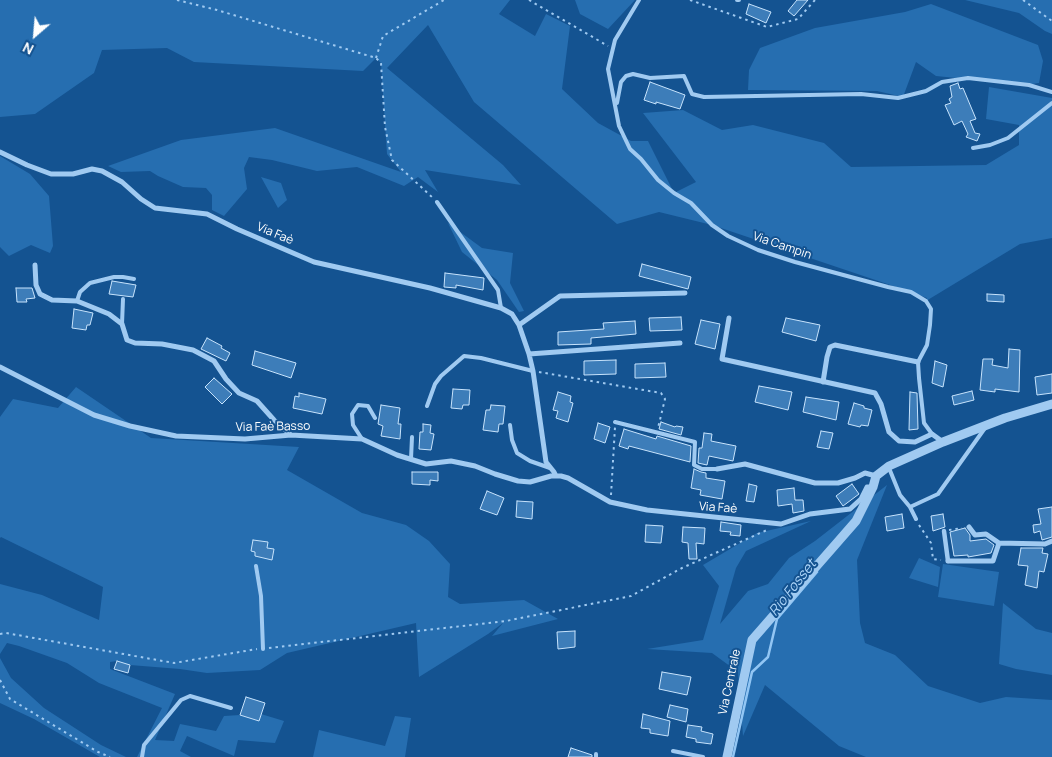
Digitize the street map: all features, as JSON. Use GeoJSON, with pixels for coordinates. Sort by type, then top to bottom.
{"type":"FeatureCollection","features":[{"type":"Feature","properties":{"kind":"street","name":"Via Faè"},"geometry":{"type":"LineString","coordinates":[[0,152],[51,174],[74,174],[92,169],[102,171],[122,182],[141,199],[155,208],[207,214],[314,262],[430,288],[501,308],[512,314],[519,324],[533,371],[546,462],[552,469],[554,476],[568,478],[610,502],[628,507],[685,515],[781,524],[810,514],[850,509],[861,499],[867,487],[873,488]]}},
{"type":"Feature","properties":{"kind":"street"},"geometry":{"type":"LineString","coordinates":[[36,265],[36,285],[40,294],[52,300],[77,301],[109,314],[122,324],[127,340],[135,343],[162,344],[192,350],[214,361],[226,379],[239,392],[257,401],[291,435]]}},
{"type":"Feature","properties":{"kind":"street"},"geometry":{"type":"LineString","coordinates":[[519,324],[560,296],[686,293]]}},
{"type":"Feature","properties":{"kind":"street"},"geometry":{"type":"LineString","coordinates":[[729,318],[722,360],[874,393],[881,404],[889,432],[899,441],[915,442],[932,434],[943,442]]}},
{"type":"Feature","properties":{"kind":"street"},"geometry":{"type":"LineString","coordinates":[[529,354],[680,343]]}},
{"type":"Feature","properties":{"kind":"street"},"geometry":{"type":"LineString","coordinates":[[823,382],[830,347],[835,345],[918,362]]}},
{"type":"Feature","properties":{"kind":"street","name":"Via Faè Basso"},"geometry":{"type":"LineString","coordinates":[[0,367],[94,415],[130,426],[176,436],[245,439],[291,435],[362,439],[397,455],[426,464],[451,461],[475,466],[518,481],[530,482],[554,476]]}},
{"type":"Feature","properties":{"kind":"street"},"geometry":{"type":"LineString","coordinates":[[717,469],[745,464],[816,484],[838,483],[864,473],[876,476],[889,466],[987,424],[1052,404]]}},
{"type":"Feature","properties":{"kind":"street","name":"Via Centrale"},"geometry":{"type":"LineString","coordinates":[[728,757],[752,640],[856,521],[873,488],[876,476]]}},
{"type":"Feature","properties":{"kind":"street"},"geometry":{"type":"LineString","coordinates":[[969,527],[975,535],[986,534],[999,543],[1045,544],[1052,541]]}},
{"type":"Feature","properties":{"kind":"street"},"geometry":{"type":"LineString","coordinates":[[944,531],[948,561],[993,561],[999,543]]}},
{"type":"Feature","properties":{"kind":"lane","name":"Via Campin"},"geometry":{"type":"LineString","coordinates":[[639,0],[618,34],[612,49],[608,69],[619,126],[630,149],[658,180],[674,193],[691,203],[712,225],[728,236],[758,250],[795,262],[888,288],[911,292],[926,302],[931,309],[930,325],[927,345],[918,362]]}},
{"type":"Feature","properties":{"kind":"lane"},"geometry":{"type":"LineString","coordinates":[[616,106],[621,82],[626,76],[633,74],[650,78],[684,76],[692,94],[704,97],[861,94],[898,98],[926,91],[942,82],[968,78],[1029,85],[1052,92]]}},
{"type":"Feature","properties":{"kind":"lane"},"geometry":{"type":"LineString","coordinates":[[973,148],[990,145],[1008,138],[1052,103]]}},
{"type":"Feature","properties":{"kind":"lane"},"geometry":{"type":"LineString","coordinates":[[437,202],[498,290],[501,308]]}},
{"type":"Feature","properties":{"kind":"lane"},"geometry":{"type":"LineString","coordinates":[[77,301],[80,292],[90,283],[114,277],[134,279]]}},
{"type":"Feature","properties":{"kind":"lane"},"geometry":{"type":"LineString","coordinates":[[122,324],[123,299]]}},
{"type":"Feature","properties":{"kind":"lane"},"geometry":{"type":"LineString","coordinates":[[427,406],[435,384],[464,356],[481,358],[533,371]]}},
{"type":"Feature","properties":{"kind":"lane"},"geometry":{"type":"LineString","coordinates":[[918,362],[924,424],[932,434]]}},
{"type":"Feature","properties":{"kind":"lane"},"geometry":{"type":"LineString","coordinates":[[362,439],[354,425],[352,414],[358,405],[368,406],[375,418]]}},
{"type":"Feature","properties":{"kind":"lane"},"geometry":{"type":"LineString","coordinates":[[615,422],[695,442],[694,465],[702,469],[717,469]]}},
{"type":"Feature","properties":{"kind":"lane"},"geometry":{"type":"LineString","coordinates":[[910,507],[938,494],[987,424]]}},
{"type":"Feature","properties":{"kind":"lane"},"geometry":{"type":"LineString","coordinates":[[510,425],[512,440],[517,453],[530,461],[552,469]]}},
{"type":"Feature","properties":{"kind":"lane"},"geometry":{"type":"LineString","coordinates":[[411,459],[412,437]]}},
{"type":"Feature","properties":{"kind":"lane"},"geometry":{"type":"LineString","coordinates":[[889,466],[900,495],[910,507],[916,519]]}},
{"type":"Feature","properties":{"kind":"lane"},"geometry":{"type":"LineString","coordinates":[[256,566],[261,596],[262,648]]}},
{"type":"Feature","properties":{"kind":"lane"},"geometry":{"type":"LineString","coordinates":[[142,757],[144,745],[181,700],[190,696],[231,708]]}},
{"type":"Feature","properties":{"kind":"lane"},"geometry":{"type":"LineString","coordinates":[[673,751],[703,757]]}},
{"type":"Feature","properties":{"kind":"path"},"geometry":{"type":"LineString","coordinates":[[177,0],[217,10],[376,58],[381,63],[385,127],[392,160],[437,202]]}},
{"type":"Feature","properties":{"kind":"path"},"geometry":{"type":"LineString","coordinates":[[376,58],[383,36],[444,0]]}},
{"type":"Feature","properties":{"kind":"path"},"geometry":{"type":"LineString","coordinates":[[529,0],[612,49]]}},
{"type":"Feature","properties":{"kind":"path"},"geometry":{"type":"LineString","coordinates":[[690,0],[767,27],[798,19],[816,0]]}},
{"type":"Feature","properties":{"kind":"path"},"geometry":{"type":"LineString","coordinates":[[1023,0],[1052,21]]}},
{"type":"Feature","properties":{"kind":"path"},"geometry":{"type":"LineString","coordinates":[[533,371],[661,394],[665,399],[657,433]]}},
{"type":"Feature","properties":{"kind":"path"},"geometry":{"type":"LineString","coordinates":[[610,502],[613,485],[615,422]]}},
{"type":"Feature","properties":{"kind":"path"},"geometry":{"type":"LineString","coordinates":[[916,519],[931,543],[933,559],[948,561]]}},
{"type":"Feature","properties":{"kind":"path"},"geometry":{"type":"LineString","coordinates":[[0,634],[6,633],[174,663],[262,648],[506,621],[631,596],[682,568],[781,524]]}},
{"type":"Feature","properties":{"kind":"path"},"geometry":{"type":"LineString","coordinates":[[944,531],[969,527]]}},
{"type":"Feature","properties":{"kind":"path"},"geometry":{"type":"LineString","coordinates":[[0,680],[10,699],[98,752],[110,757]]}},
{"type":"Feature","properties":{"kind":"shaded area"},"geometry":{"type":"Polygon","coordinates":[[[0,0],[510,0],[499,14],[535,36],[546,14],[570,26],[562,89],[598,123],[631,141],[648,141],[674,193],[696,182],[643,113],[683,110],[722,130],[753,125],[824,143],[851,167],[986,165],[1019,145],[1019,125],[986,119],[989,87],[1052,98],[1052,238],[1020,244],[926,301],[927,298],[911,292],[712,225],[659,212],[617,224],[474,102],[428,25],[387,68],[503,165],[521,185],[425,170],[438,192],[418,177],[404,186],[357,167],[317,171],[272,160],[249,157],[244,168],[247,189],[224,216],[212,210],[212,195],[206,188],[183,187],[150,171],[121,172],[108,166],[181,140],[275,128],[401,172],[387,154],[381,63],[376,58],[363,71],[194,62],[167,48],[102,50],[94,73],[35,114],[0,117],[0,0]]]}},
{"type":"Feature","properties":{"kind":"shaded area"},"geometry":{"type":"Polygon","coordinates":[[[575,0],[635,0],[608,29],[580,14],[575,0]]]}},
{"type":"Feature","properties":{"kind":"shaded area"},"geometry":{"type":"Polygon","coordinates":[[[965,0],[1052,0],[1052,34],[1019,13],[965,0]]]}},
{"type":"Feature","properties":{"kind":"shaded area"},"geometry":{"type":"Polygon","coordinates":[[[931,4],[1038,45],[1043,61],[1039,83],[1025,85],[936,76],[916,62],[903,97],[877,91],[748,90],[749,70],[760,48],[815,28],[905,12],[931,4]]]}},
{"type":"Feature","properties":{"kind":"shaded area"},"geometry":{"type":"Polygon","coordinates":[[[0,156],[30,174],[49,196],[53,246],[50,253],[31,245],[9,256],[0,247],[0,156]]]}},
{"type":"Feature","properties":{"kind":"shaded area"},"geometry":{"type":"Polygon","coordinates":[[[261,177],[281,183],[287,200],[278,208],[261,177]]]}},
{"type":"Feature","properties":{"kind":"shaded area"},"geometry":{"type":"Polygon","coordinates":[[[448,223],[482,248],[513,253],[510,283],[524,311],[519,312],[497,280],[462,252],[448,223]]]}},
{"type":"Feature","properties":{"kind":"shaded area"},"geometry":{"type":"Polygon","coordinates":[[[76,387],[151,438],[299,447],[287,470],[362,513],[406,525],[429,541],[450,564],[448,597],[460,604],[524,600],[558,619],[492,636],[503,623],[419,677],[416,623],[287,653],[260,670],[207,673],[130,665],[117,661],[110,662],[110,669],[175,694],[155,740],[174,741],[180,724],[216,731],[224,716],[240,715],[259,721],[261,714],[284,721],[275,743],[238,740],[234,756],[187,736],[180,751],[191,757],[137,757],[162,708],[99,683],[67,663],[19,646],[7,643],[0,654],[0,584],[42,595],[99,620],[103,587],[0,538],[0,417],[13,399],[58,408],[76,387]]]}},
{"type":"Feature","properties":{"kind":"shaded area"},"geometry":{"type":"Polygon","coordinates":[[[887,485],[857,560],[860,623],[865,643],[895,655],[928,686],[980,703],[1006,697],[1052,700],[1052,757],[866,757],[839,746],[765,685],[743,736],[738,672],[712,653],[647,649],[703,640],[719,586],[703,565],[757,533],[811,521],[746,551],[736,568],[720,624],[748,591],[768,584],[789,558],[815,541],[887,485]]]}},
{"type":"Feature","properties":{"kind":"shaded area"},"geometry":{"type":"Polygon","coordinates":[[[919,558],[940,567],[938,587],[909,578],[919,558]]]}},
{"type":"Feature","properties":{"kind":"shaded area"},"geometry":{"type":"Polygon","coordinates":[[[943,564],[999,572],[994,606],[938,597],[943,564]]]}},
{"type":"Feature","properties":{"kind":"shaded area"},"geometry":{"type":"Polygon","coordinates":[[[1003,603],[1036,629],[1052,633],[1052,675],[999,664],[1003,603]]]}},
{"type":"Feature","properties":{"kind":"shaded area"},"geometry":{"type":"Polygon","coordinates":[[[0,658],[11,678],[44,708],[101,745],[126,757],[100,757],[34,719],[0,703],[0,658]]]}},
{"type":"Feature","properties":{"kind":"shaded area"},"geometry":{"type":"Polygon","coordinates":[[[395,716],[411,718],[405,757],[313,757],[319,730],[385,746],[395,716]]]}},
{"type":"Feature","properties":{"kind":"building"},"geometry":{"type":"Polygon","coordinates":[[[797,0],[808,0],[794,16],[788,11],[797,0]]]}},
{"type":"Feature","properties":{"kind":"building"},"geometry":{"type":"Polygon","coordinates":[[[749,4],[771,12],[766,23],[746,14],[749,4]]]}},
{"type":"Feature","properties":{"kind":"building"},"geometry":{"type":"Polygon","coordinates":[[[650,82],[685,95],[680,109],[644,100],[650,82]]]}},
{"type":"Feature","properties":{"kind":"building"},"geometry":{"type":"Polygon","coordinates":[[[958,83],[960,89],[963,88],[976,119],[970,121],[975,133],[980,134],[977,141],[966,137],[968,134],[962,121],[954,125],[945,105],[951,103],[949,99],[952,97],[950,86],[958,83]]]}},
{"type":"Feature","properties":{"kind":"building"},"geometry":{"type":"Polygon","coordinates":[[[642,264],[691,277],[688,289],[639,276],[642,264]]]}},
{"type":"Feature","properties":{"kind":"building"},"geometry":{"type":"Polygon","coordinates":[[[445,273],[484,278],[483,290],[456,285],[456,288],[444,287],[445,273]]]}},
{"type":"Feature","properties":{"kind":"building"},"geometry":{"type":"Polygon","coordinates":[[[112,281],[136,285],[133,297],[109,294],[112,281]]]}},
{"type":"Feature","properties":{"kind":"building"},"geometry":{"type":"Polygon","coordinates":[[[16,288],[32,288],[35,298],[26,299],[27,302],[17,302],[16,288]]]}},
{"type":"Feature","properties":{"kind":"building"},"geometry":{"type":"Polygon","coordinates":[[[987,294],[1004,295],[1004,302],[987,301],[987,294]]]}},
{"type":"Feature","properties":{"kind":"building"},"geometry":{"type":"Polygon","coordinates":[[[74,309],[93,313],[90,325],[87,325],[86,330],[72,328],[74,309]]]}},
{"type":"Feature","properties":{"kind":"building"},"geometry":{"type":"Polygon","coordinates":[[[681,317],[682,330],[650,331],[649,318],[681,317]]]}},
{"type":"Feature","properties":{"kind":"building"},"geometry":{"type":"Polygon","coordinates":[[[786,318],[820,325],[816,341],[782,332],[786,318]]]}},
{"type":"Feature","properties":{"kind":"building"},"geometry":{"type":"Polygon","coordinates":[[[701,320],[720,324],[715,349],[695,344],[701,320]]]}},
{"type":"Feature","properties":{"kind":"building"},"geometry":{"type":"Polygon","coordinates":[[[635,321],[636,334],[591,338],[591,344],[558,345],[558,332],[604,329],[603,323],[635,321]]]}},
{"type":"Feature","properties":{"kind":"building"},"geometry":{"type":"Polygon","coordinates":[[[207,338],[230,353],[226,361],[201,349],[207,338]]]}},
{"type":"Feature","properties":{"kind":"building"},"geometry":{"type":"Polygon","coordinates":[[[1009,349],[1020,350],[1019,392],[995,389],[995,392],[980,390],[983,359],[993,359],[992,365],[1008,368],[1009,349]]]}},
{"type":"Feature","properties":{"kind":"building"},"geometry":{"type":"Polygon","coordinates":[[[255,351],[296,363],[291,378],[252,365],[255,351]]]}},
{"type":"Feature","properties":{"kind":"building"},"geometry":{"type":"Polygon","coordinates":[[[616,360],[616,374],[584,375],[584,361],[616,360]]]}},
{"type":"Feature","properties":{"kind":"building"},"geometry":{"type":"Polygon","coordinates":[[[935,361],[947,365],[943,387],[932,383],[935,361]]]}},
{"type":"Feature","properties":{"kind":"building"},"geometry":{"type":"Polygon","coordinates":[[[665,363],[666,377],[635,378],[635,364],[665,363]]]}},
{"type":"Feature","properties":{"kind":"building"},"geometry":{"type":"Polygon","coordinates":[[[1052,374],[1052,393],[1037,395],[1035,377],[1052,374]]]}},
{"type":"Feature","properties":{"kind":"building"},"geometry":{"type":"Polygon","coordinates":[[[214,378],[232,394],[222,404],[205,387],[214,378]]]}},
{"type":"Feature","properties":{"kind":"building"},"geometry":{"type":"Polygon","coordinates":[[[759,386],[792,392],[788,410],[755,402],[759,386]]]}},
{"type":"Feature","properties":{"kind":"building"},"geometry":{"type":"Polygon","coordinates":[[[453,389],[470,390],[469,405],[463,405],[462,409],[451,408],[453,389]]]}},
{"type":"Feature","properties":{"kind":"building"},"geometry":{"type":"Polygon","coordinates":[[[972,391],[974,400],[954,405],[952,396],[972,391]]]}},
{"type":"Feature","properties":{"kind":"building"},"geometry":{"type":"Polygon","coordinates":[[[558,392],[571,396],[570,402],[573,403],[568,422],[556,418],[558,411],[553,410],[558,392]]]}},
{"type":"Feature","properties":{"kind":"building"},"geometry":{"type":"Polygon","coordinates":[[[910,392],[917,393],[918,429],[909,430],[910,392]]]}},
{"type":"Feature","properties":{"kind":"building"},"geometry":{"type":"Polygon","coordinates":[[[299,393],[326,399],[322,414],[293,408],[295,396],[299,397],[299,393]]]}},
{"type":"Feature","properties":{"kind":"building"},"geometry":{"type":"Polygon","coordinates":[[[806,397],[839,402],[836,420],[803,412],[806,397]]]}},
{"type":"Feature","properties":{"kind":"building"},"geometry":{"type":"Polygon","coordinates":[[[854,403],[872,410],[868,426],[861,425],[860,427],[848,424],[854,403]]]}},
{"type":"Feature","properties":{"kind":"building"},"geometry":{"type":"Polygon","coordinates":[[[381,405],[400,408],[398,424],[401,424],[400,439],[381,436],[383,426],[378,424],[381,405]]]}},
{"type":"Feature","properties":{"kind":"building"},"geometry":{"type":"Polygon","coordinates":[[[491,405],[505,406],[503,424],[499,424],[498,432],[483,430],[486,410],[490,410],[491,405]]]}},
{"type":"Feature","properties":{"kind":"building"},"geometry":{"type":"Polygon","coordinates":[[[661,422],[675,427],[683,427],[681,435],[659,429],[661,422]]]}},
{"type":"Feature","properties":{"kind":"building"},"geometry":{"type":"Polygon","coordinates":[[[598,423],[610,427],[605,443],[594,439],[598,423]]]}},
{"type":"Feature","properties":{"kind":"building"},"geometry":{"type":"Polygon","coordinates":[[[423,424],[431,425],[430,433],[434,434],[431,450],[419,449],[420,432],[423,432],[423,424]]]}},
{"type":"Feature","properties":{"kind":"building"},"geometry":{"type":"Polygon","coordinates":[[[624,429],[656,439],[657,436],[691,446],[690,462],[629,446],[628,449],[619,446],[624,429]]]}},
{"type":"Feature","properties":{"kind":"building"},"geometry":{"type":"Polygon","coordinates":[[[821,431],[833,433],[829,449],[817,447],[821,431]]]}},
{"type":"Feature","properties":{"kind":"building"},"geometry":{"type":"Polygon","coordinates":[[[704,433],[712,434],[711,441],[736,446],[733,461],[709,456],[707,465],[698,463],[699,448],[702,448],[704,433]]]}},
{"type":"Feature","properties":{"kind":"building"},"geometry":{"type":"Polygon","coordinates":[[[694,469],[706,473],[706,478],[725,481],[722,499],[700,495],[701,490],[691,488],[694,469]]]}},
{"type":"Feature","properties":{"kind":"building"},"geometry":{"type":"Polygon","coordinates":[[[412,472],[438,472],[438,481],[430,480],[430,485],[412,484],[412,472]]]}},
{"type":"Feature","properties":{"kind":"building"},"geometry":{"type":"Polygon","coordinates":[[[749,484],[757,486],[754,502],[746,501],[749,484]]]}},
{"type":"Feature","properties":{"kind":"building"},"geometry":{"type":"Polygon","coordinates":[[[852,484],[859,494],[843,506],[836,496],[852,484]]]}},
{"type":"Feature","properties":{"kind":"building"},"geometry":{"type":"Polygon","coordinates":[[[794,488],[795,500],[803,500],[804,511],[793,513],[792,504],[778,506],[777,490],[794,488]]]}},
{"type":"Feature","properties":{"kind":"building"},"geometry":{"type":"Polygon","coordinates":[[[487,491],[504,498],[497,515],[480,509],[487,491]]]}},
{"type":"Feature","properties":{"kind":"building"},"geometry":{"type":"Polygon","coordinates":[[[517,501],[533,502],[532,519],[516,517],[517,501]]]}},
{"type":"Feature","properties":{"kind":"building"},"geometry":{"type":"Polygon","coordinates":[[[1052,507],[1052,537],[1042,540],[1040,531],[1034,533],[1033,525],[1041,524],[1038,509],[1052,507]]]}},
{"type":"Feature","properties":{"kind":"building"},"geometry":{"type":"Polygon","coordinates":[[[902,514],[904,528],[887,531],[885,517],[902,514]]]}},
{"type":"Feature","properties":{"kind":"building"},"geometry":{"type":"Polygon","coordinates":[[[943,514],[945,527],[933,531],[931,516],[943,514]]]}},
{"type":"Feature","properties":{"kind":"building"},"geometry":{"type":"Polygon","coordinates":[[[721,522],[741,525],[740,536],[730,535],[731,532],[720,531],[721,522]]]}},
{"type":"Feature","properties":{"kind":"building"},"geometry":{"type":"Polygon","coordinates":[[[646,525],[663,526],[661,543],[645,542],[646,525]]]}},
{"type":"Feature","properties":{"kind":"building"},"geometry":{"type":"Polygon","coordinates":[[[683,527],[705,528],[704,544],[696,543],[697,559],[689,559],[688,543],[682,542],[683,527]]]}},
{"type":"Feature","properties":{"kind":"building"},"geometry":{"type":"Polygon","coordinates":[[[965,528],[970,535],[970,541],[986,539],[994,545],[991,553],[968,557],[968,555],[954,556],[950,532],[965,528]]]}},
{"type":"Feature","properties":{"kind":"building"},"geometry":{"type":"Polygon","coordinates":[[[253,540],[268,542],[267,548],[274,549],[272,560],[255,556],[255,552],[251,551],[253,540]]]}},
{"type":"Feature","properties":{"kind":"building"},"geometry":{"type":"Polygon","coordinates":[[[1021,548],[1043,548],[1042,553],[1048,554],[1044,572],[1039,571],[1037,588],[1025,585],[1028,566],[1018,565],[1021,548]]]}},
{"type":"Feature","properties":{"kind":"building"},"geometry":{"type":"Polygon","coordinates":[[[575,631],[575,647],[558,649],[557,632],[575,631]]]}},
{"type":"Feature","properties":{"kind":"building"},"geometry":{"type":"Polygon","coordinates":[[[117,661],[130,665],[128,673],[114,669],[117,661]]]}},
{"type":"Feature","properties":{"kind":"building"},"geometry":{"type":"Polygon","coordinates":[[[662,672],[691,677],[687,695],[659,689],[662,672]]]}},
{"type":"Feature","properties":{"kind":"building"},"geometry":{"type":"Polygon","coordinates":[[[246,697],[265,703],[259,721],[240,715],[246,697]]]}},
{"type":"Feature","properties":{"kind":"building"},"geometry":{"type":"Polygon","coordinates":[[[670,705],[688,709],[686,722],[667,717],[670,705]]]}},
{"type":"Feature","properties":{"kind":"building"},"geometry":{"type":"Polygon","coordinates":[[[643,714],[670,721],[668,736],[650,733],[650,729],[641,728],[643,714]]]}},
{"type":"Feature","properties":{"kind":"building"},"geometry":{"type":"Polygon","coordinates":[[[688,725],[702,727],[701,731],[713,734],[711,744],[696,742],[696,739],[686,737],[688,725]]]}},
{"type":"Feature","properties":{"kind":"building"},"geometry":{"type":"Polygon","coordinates":[[[571,748],[592,755],[592,757],[568,757],[571,748]]]}},
{"type":"Feature","properties":{"kind":"waterway","name":"Rio Fosset"},"geometry":{"type":"LineString","coordinates":[[733,757],[752,672],[768,657],[777,619],[817,572]]}}]}
